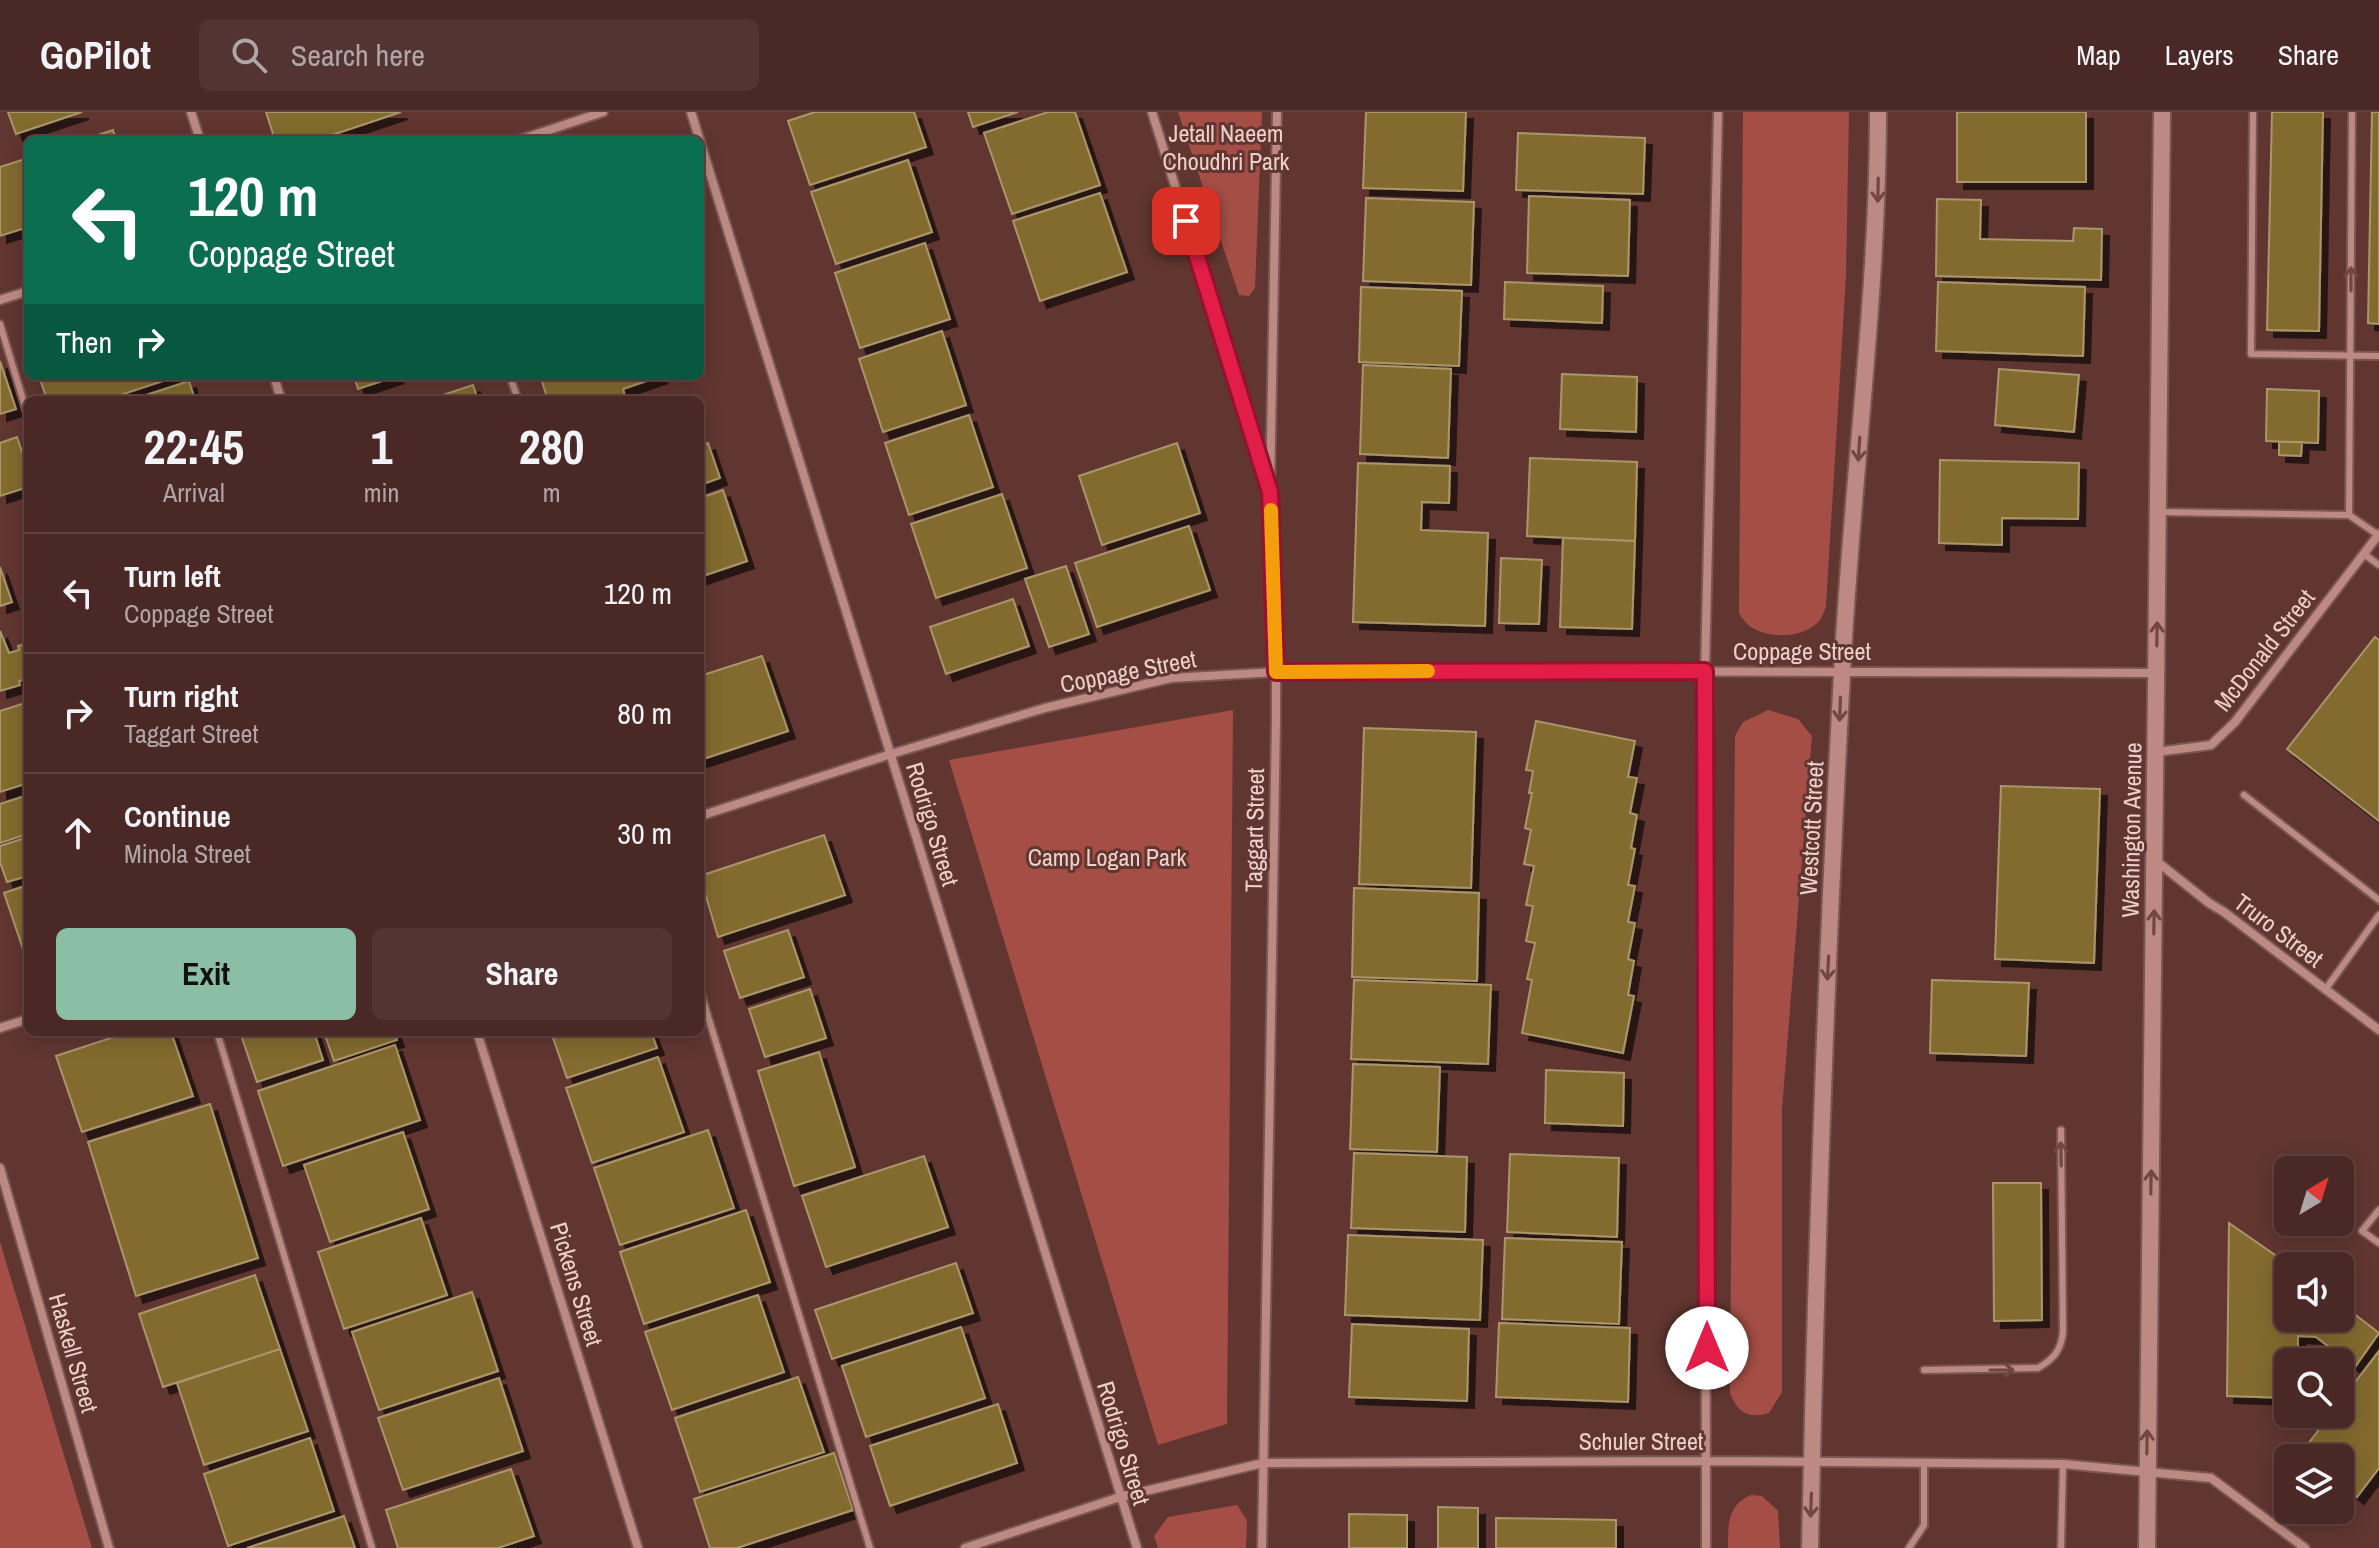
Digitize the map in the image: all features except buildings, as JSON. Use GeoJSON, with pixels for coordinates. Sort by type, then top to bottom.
{"type":"FeatureCollection","features":[{"type":"Feature","properties":{"kind":"main road","name":"Westcott Street"},"geometry":{"type":"LineString","coordinates":[[1810,1548],[1821,1123],[1842,672],[1878,197],[1878,112]]}},
{"type":"Feature","properties":{"kind":"main road","name":"Washington Avenue"},"geometry":{"type":"LineString","coordinates":[[2147,1548],[2162,112]]}},
{"type":"Feature","properties":{"kind":"street"},"geometry":{"type":"LineString","coordinates":[[191,112],[199,136]]}},
{"type":"Feature","properties":{"kind":"street"},"geometry":{"type":"LineString","coordinates":[[531,136],[603,112]]}},
{"type":"Feature","properties":{"kind":"street","name":"Rodrigo Street"},"geometry":{"type":"LineString","coordinates":[[691,112],[698,136]]}},
{"type":"Feature","properties":{"kind":"street"},"geometry":{"type":"LineString","coordinates":[[1152,112],[1270,492]]}},
{"type":"Feature","properties":{"kind":"street","name":"Taggart Street"},"geometry":{"type":"LineString","coordinates":[[1262,1548],[1276,672],[1270,492],[1277,112]]}},
{"type":"Feature","properties":{"kind":"street"},"geometry":{"type":"LineString","coordinates":[[1706,1548],[1705,671],[1718,112]]}},
{"type":"Feature","properties":{"kind":"street","name":"Rodrigo Street"},"geometry":{"type":"LineString","coordinates":[[704,154],[1137,1548]]}},
{"type":"Feature","properties":{"kind":"street"},"geometry":{"type":"LineString","coordinates":[[0,300],[24,292]]}},
{"type":"Feature","properties":{"kind":"street","name":"McDonald Street"},"geometry":{"type":"LineString","coordinates":[[2156,752],[2211,745],[2235,722],[2379,535]]}},
{"type":"Feature","properties":{"kind":"street","name":"Coppage Street"},"geometry":{"type":"LineString","coordinates":[[704,815],[1045,708],[1171,678],[1276,672],[2156,673]]}},
{"type":"Feature","properties":{"kind":"street","name":"Truro Street"},"geometry":{"type":"LineString","coordinates":[[2155,860],[2379,1030]]}},
{"type":"Feature","properties":{"kind":"street"},"geometry":{"type":"LineString","coordinates":[[0,1028],[24,1020]]}},
{"type":"Feature","properties":{"kind":"street","name":"Pickens Street"},"geometry":{"type":"LineString","coordinates":[[478,1036],[638,1548]]}},
{"type":"Feature","properties":{"kind":"street","name":"Haskell Street"},"geometry":{"type":"LineString","coordinates":[[0,1168],[109,1548]]}},
{"type":"Feature","properties":{"kind":"street","name":"Schuler Street"},"geometry":{"type":"LineString","coordinates":[[965,1548],[1120,1497],[1263,1463],[1708,1461],[2063,1464],[2211,1478],[2305,1548]]}},
{"type":"Feature","properties":{"kind":"lane"},"geometry":{"type":"LineString","coordinates":[[2253,112],[2251,354],[2379,356]]}},
{"type":"Feature","properties":{"kind":"lane"},"geometry":{"type":"LineString","coordinates":[[2349,515],[2352,112]]}},
{"type":"Feature","properties":{"kind":"lane"},"geometry":{"type":"LineString","coordinates":[[0,324],[24,403]]}},
{"type":"Feature","properties":{"kind":"lane"},"geometry":{"type":"LineString","coordinates":[[2158,512],[2349,515],[2379,535]]}},
{"type":"Feature","properties":{"kind":"lane"},"geometry":{"type":"LineString","coordinates":[[2364,554],[2379,565]]}},
{"type":"Feature","properties":{"kind":"lane"},"geometry":{"type":"LineString","coordinates":[[2244,795],[2379,900]]}},
{"type":"Feature","properties":{"kind":"lane"},"geometry":{"type":"LineString","coordinates":[[2325,990],[2379,915]]}},
{"type":"Feature","properties":{"kind":"lane"},"geometry":{"type":"LineString","coordinates":[[704,1003],[870,1548]]}},
{"type":"Feature","properties":{"kind":"lane"},"geometry":{"type":"LineString","coordinates":[[218,1036],[372,1548]]}},
{"type":"Feature","properties":{"kind":"lane"},"geometry":{"type":"LineString","coordinates":[[1924,1370],[2038,1368],[2051,1361],[2057,1352],[2063,1332],[2061,1130]]}},
{"type":"Feature","properties":{"kind":"lane"},"geometry":{"type":"LineString","coordinates":[[2379,1210],[2362,1231],[2379,1243]]}},
{"type":"Feature","properties":{"kind":"lane"},"geometry":{"type":"LineString","coordinates":[[1909,1548],[1924,1525],[1924,1463]]}},
{"type":"Feature","properties":{"kind":"lane"},"geometry":{"type":"LineString","coordinates":[[2061,1548],[2063,1464]]}},
{"type":"Feature","properties":{"kind":"green space","name":"Jetall Naeem Choudhri Park"},"geometry":{"type":"Polygon","coordinates":[[[1178,112],[1262,112],[1255,288],[1249,296],[1239,295],[1178,112]]]}},
{"type":"Feature","properties":{"kind":"green space"},"geometry":{"type":"Polygon","coordinates":[[[1743,112],[1849,112],[1846,276],[1826,606],[1820,620],[1811,628],[1785,635],[1758,631],[1747,624],[1739,613],[1743,112]]]}},
{"type":"Feature","properties":{"kind":"green space","name":"Camp Logan Park"},"geometry":{"type":"Polygon","coordinates":[[[1233,710],[1227,1424],[1158,1445],[949,760],[1233,710]]]}},
{"type":"Feature","properties":{"kind":"green space"},"geometry":{"type":"Polygon","coordinates":[[[1768,710],[1798,719],[1812,736],[1782,1109],[1782,1392],[1769,1413],[1750,1415],[1740,1410],[1730,1393],[1735,736],[1743,722],[1768,710]]]}},
{"type":"Feature","properties":{"kind":"green space"},"geometry":{"type":"Polygon","coordinates":[[[0,1242],[92,1548],[0,1548],[0,1242]]]}},
{"type":"Feature","properties":{"kind":"green space"},"geometry":{"type":"Polygon","coordinates":[[[1751,1495],[1762,1496],[1778,1511],[1780,1548],[1728,1548],[1733,1510],[1751,1495]]]}},
{"type":"Feature","properties":{"kind":"green space"},"geometry":{"type":"Polygon","coordinates":[[[1237,1505],[1247,1520],[1246,1548],[1158,1548],[1154,1536],[1168,1517],[1237,1505]]]}},
{"type":"Feature","properties":{"kind":"slow traffic"},"geometry":{"type":"LineString","coordinates":[[1271,510],[1276,672],[1428,671]]}},
{"type":"Feature","properties":{"kind":"route"},"geometry":{"type":"LineString","coordinates":[[1186,221],[1270,492],[1276,672],[1705,671],[1707,1348]]}}]}
